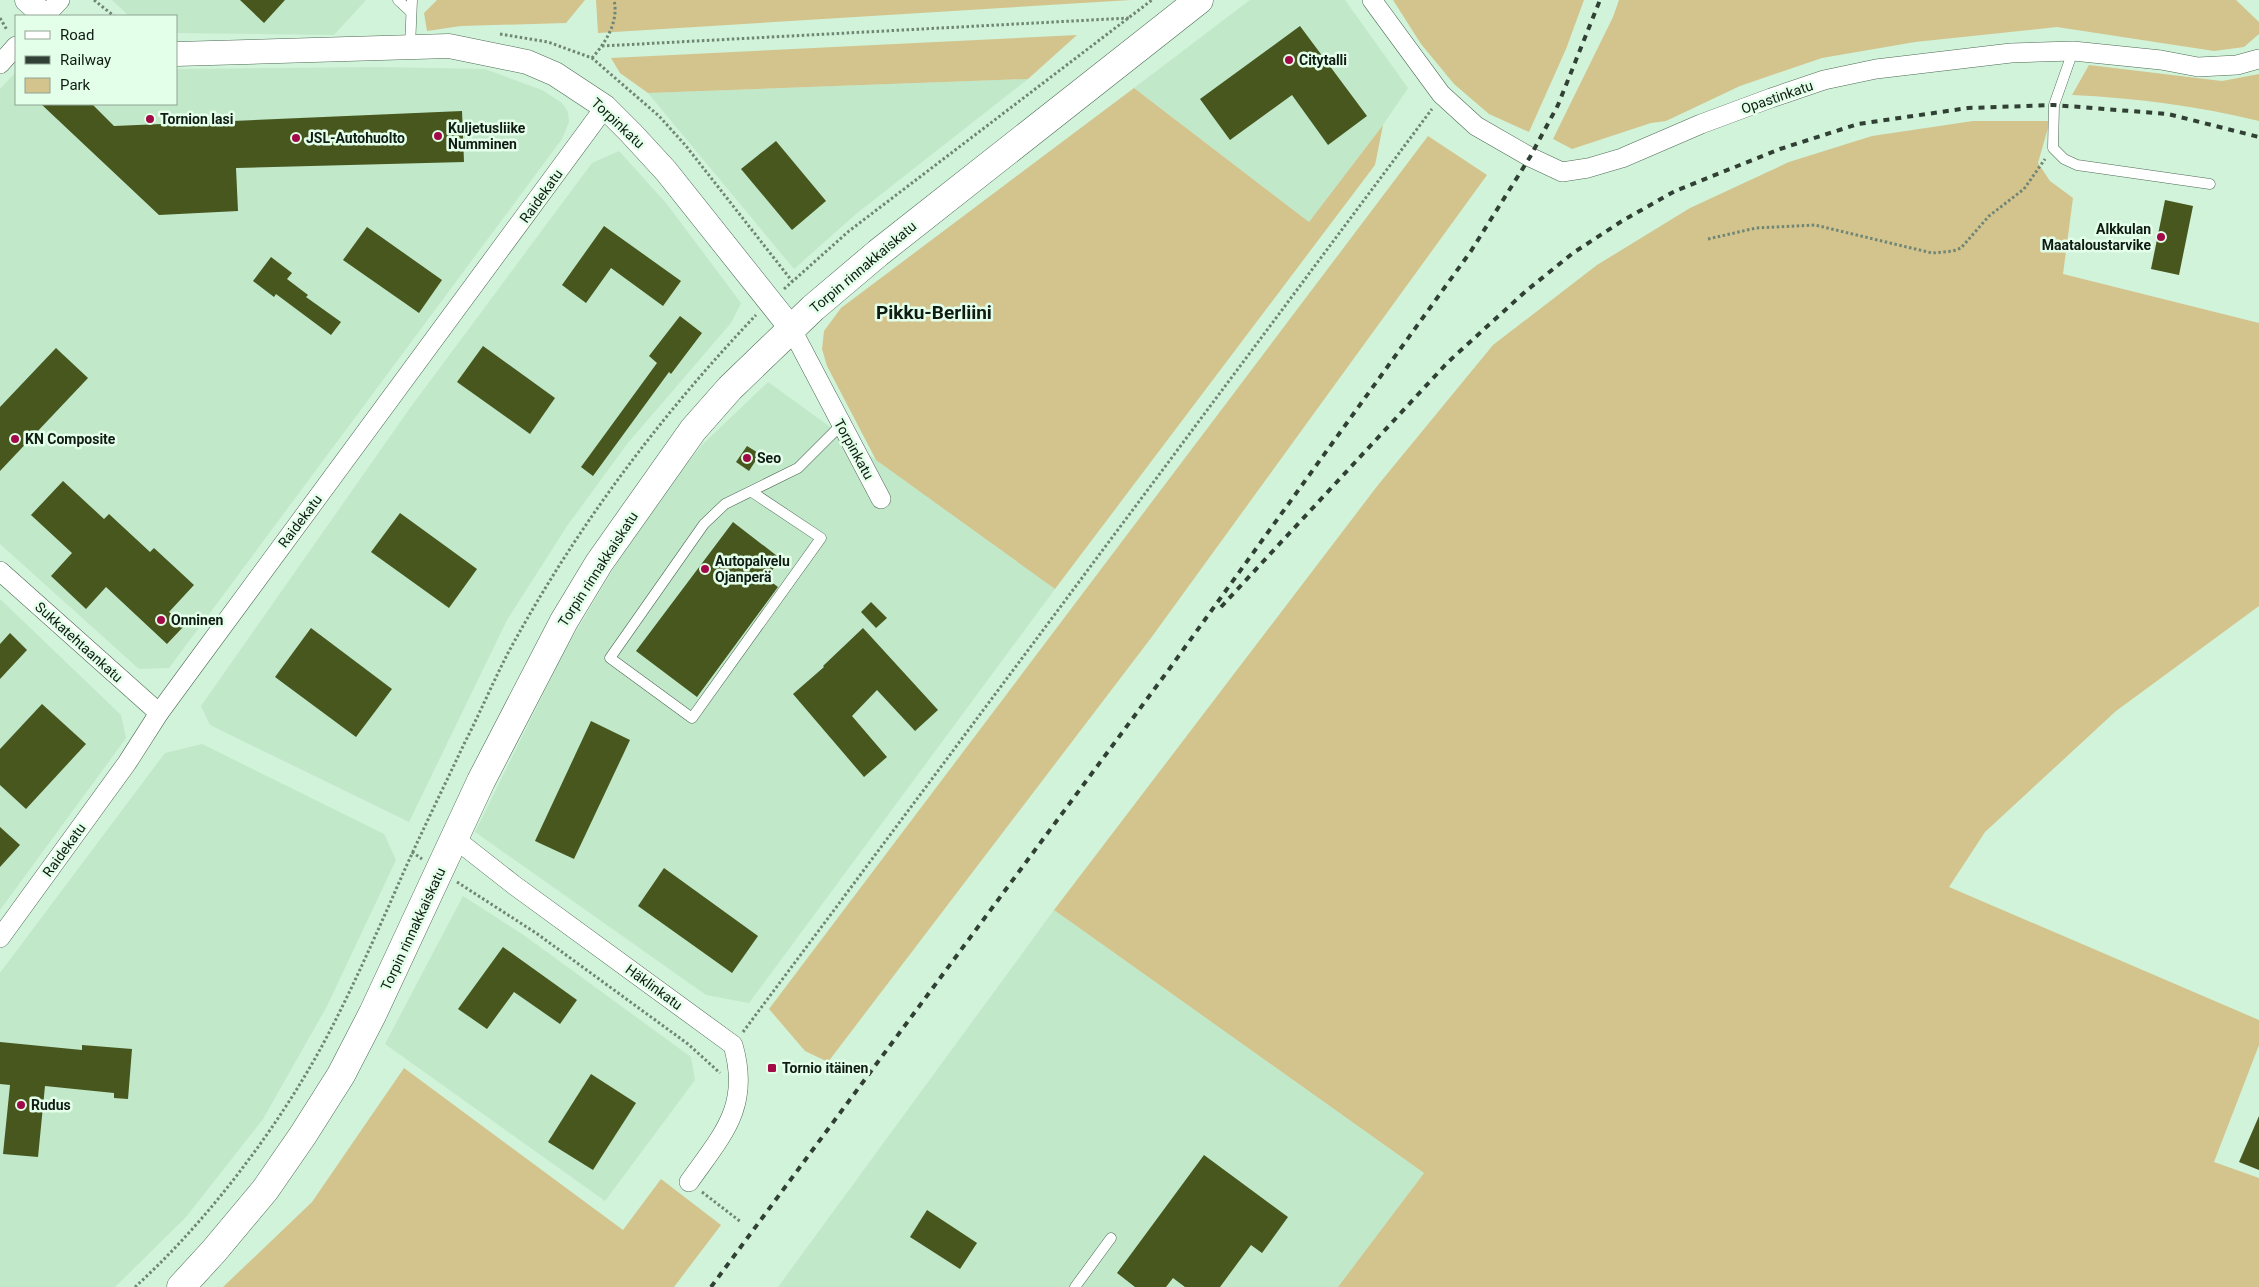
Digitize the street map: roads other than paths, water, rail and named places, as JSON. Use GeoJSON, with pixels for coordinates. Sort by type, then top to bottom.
{"type":"FeatureCollection","features":[{"type":"Feature","properties":{"kind":"main road","name":"Torpin rinnakkaiskatu"},"geometry":{"type":"LineString","coordinates":[[181,1287],[266,1190],[308,1128],[340,1075],[373,1013],[454,838],[542,662],[599,563],[693,430],[730,388],[791,328],[878,254],[1199,0]]}},
{"type":"Feature","properties":{"kind":"street"},"geometry":{"type":"LineString","coordinates":[[27,0],[44,15]]}},
{"type":"Feature","properties":{"kind":"street"},"geometry":{"type":"LineString","coordinates":[[46,15],[60,0]]}},
{"type":"Feature","properties":{"kind":"street","name":"Opastinkatu"},"geometry":{"type":"LineString","coordinates":[[1372,0],[1441,94],[1476,126],[1530,157],[1562,172],[1588,168],[1622,158],[1702,124],[1824,80],[1876,69],[2011,53],[2072,51],[2161,60],[2198,68],[2237,65],[2259,59]]}},
{"type":"Feature","properties":{"kind":"street","name":"Torpinkatu"},"geometry":{"type":"LineString","coordinates":[[178,54],[449,46],[527,62],[554,74],[605,107],[666,171],[791,328],[841,426],[882,499]]}},
{"type":"Feature","properties":{"kind":"street"},"geometry":{"type":"LineString","coordinates":[[0,64],[15,47]]}},
{"type":"Feature","properties":{"kind":"street","name":"Raidekatu"},"geometry":{"type":"LineString","coordinates":[[0,938],[127,763],[159,713],[605,107]]}},
{"type":"Feature","properties":{"kind":"street","name":"Sukkatehtaankatu"},"geometry":{"type":"LineString","coordinates":[[0,571],[159,713]]}},
{"type":"Feature","properties":{"kind":"street","name":"Häklinkatu"},"geometry":{"type":"LineString","coordinates":[[454,838],[733,1045],[739,1067],[738,1089],[730,1122],[689,1182]]}},
{"type":"Feature","properties":{"kind":"lane"},"geometry":{"type":"LineString","coordinates":[[398,0],[411,12]]}},
{"type":"Feature","properties":{"kind":"lane"},"geometry":{"type":"LineString","coordinates":[[410,47],[412,0]]}},
{"type":"Feature","properties":{"kind":"lane"},"geometry":{"type":"LineString","coordinates":[[2072,51],[2054,105],[2053,148],[2064,159],[2077,165],[2210,184]]}},
{"type":"Feature","properties":{"kind":"lane"},"geometry":{"type":"LineString","coordinates":[[752,492],[821,538],[692,718],[610,658],[704,524],[726,504],[798,468],[841,426]]}},
{"type":"Feature","properties":{"kind":"lane"},"geometry":{"type":"LineString","coordinates":[[1075,1287],[1111,1238]]}},
{"type":"Feature","properties":{"kind":"railway"},"geometry":{"type":"LineString","coordinates":[[711,1287],[1170,668],[1471,251],[1530,157],[1558,105],[1600,0]]}},
{"type":"Feature","properties":{"kind":"railway"},"geometry":{"type":"LineString","coordinates":[[1221,607],[1448,362],[1526,291],[1573,253],[1622,221],[1675,191],[1780,149],[1858,124],[1968,108],[2054,105],[2168,114],[2259,137]]}},
{"type":"Feature","properties":{"kind":"place","name":"Citytalli"},"geometry":{"type":"Point","coordinates":[1289,60]}},
{"type":"Feature","properties":{"kind":"place","name":"Tornion lasi"},"geometry":{"type":"Point","coordinates":[150,119]}},
{"type":"Feature","properties":{"kind":"place","name":"Kuljetusliike Numminen"},"geometry":{"type":"Point","coordinates":[438,136]}},
{"type":"Feature","properties":{"kind":"place","name":"JSL-Autohuolto"},"geometry":{"type":"Point","coordinates":[296,138]}},
{"type":"Feature","properties":{"kind":"place","name":"Alkkulan Maataloustarvike"},"geometry":{"type":"Point","coordinates":[2161,237]}},
{"type":"Feature","properties":{"kind":"place","name":"KN Composite"},"geometry":{"type":"Point","coordinates":[15,439]}},
{"type":"Feature","properties":{"kind":"place","name":"Seo"},"geometry":{"type":"Point","coordinates":[747,458]}},
{"type":"Feature","properties":{"kind":"place","name":"Autopalvelu Ojanperä"},"geometry":{"type":"Point","coordinates":[705,569]}},
{"type":"Feature","properties":{"kind":"place","name":"Onninen"},"geometry":{"type":"Point","coordinates":[161,620]}},
{"type":"Feature","properties":{"kind":"place","name":"Tornio itäinen"},"geometry":{"type":"Point","coordinates":[772,1068]}},
{"type":"Feature","properties":{"kind":"place","name":"Rudus"},"geometry":{"type":"Point","coordinates":[21,1105]}},
{"type":"Feature","properties":{"kind":"district","name":"Pikku-Berliini"},"geometry":{"type":"Point","coordinates":[934,312]}}]}
